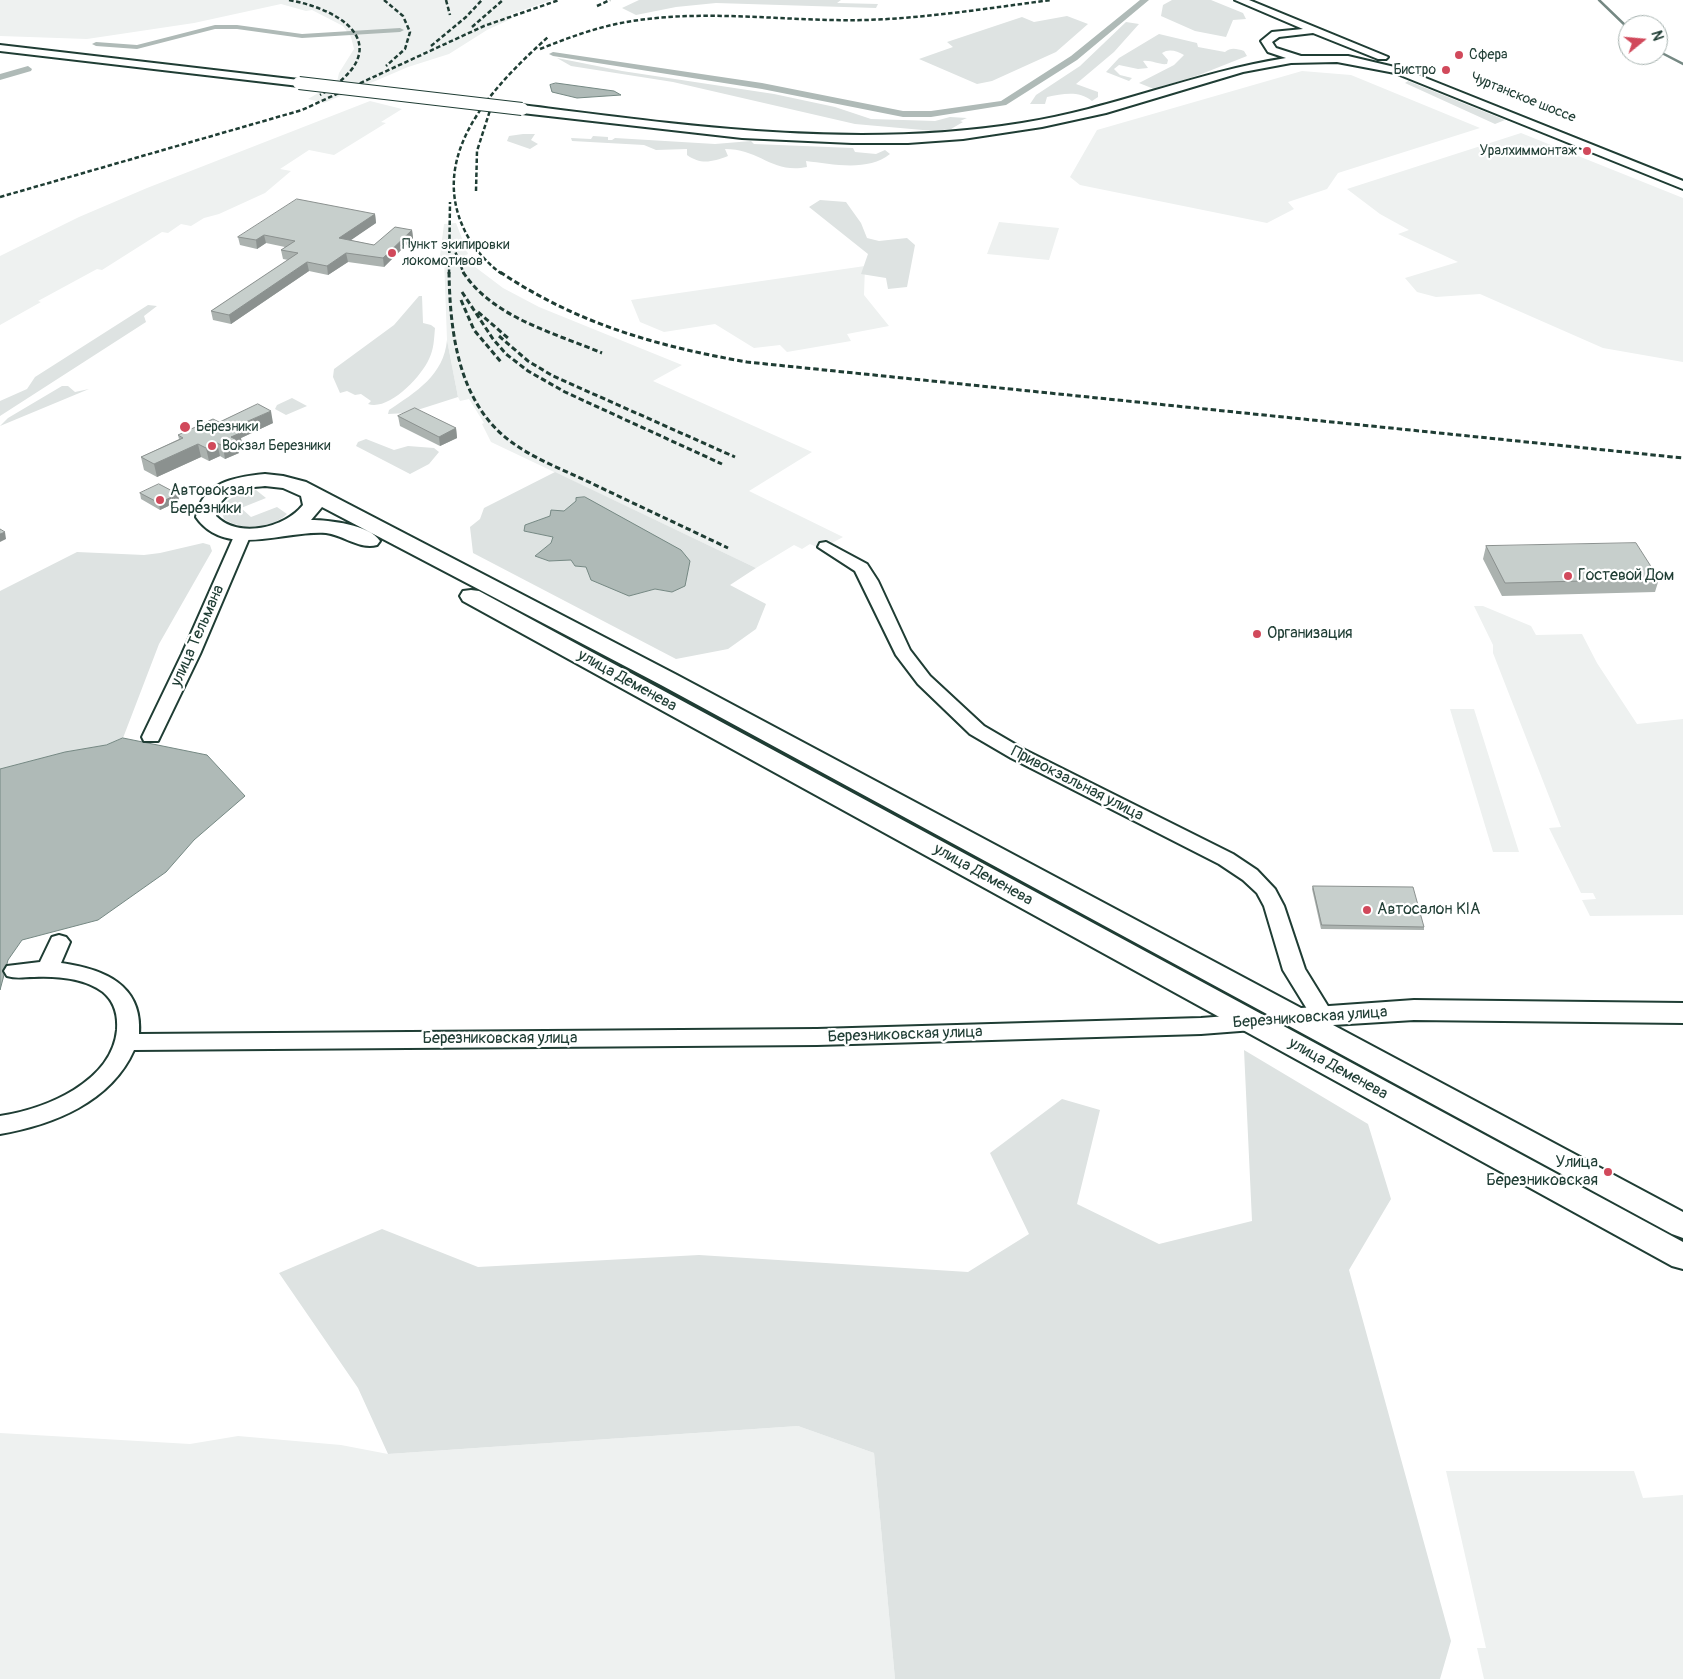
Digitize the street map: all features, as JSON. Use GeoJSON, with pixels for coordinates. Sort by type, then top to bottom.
{"type":"FeatureCollection","features":[{"type":"Feature","properties":{"kind":"main road","name":"улица Деменева"},"geometry":{"type":"LineString","coordinates":[[1683,1226],[1310,1017],[311,493],[298,484],[275,479],[254,481],[227,488],[214,497],[208,505],[206,517],[211,524],[219,529],[243,534],[321,526],[336,527],[359,535],[1683,1258]]}},
{"type":"Feature","properties":{"kind":"main road"},"geometry":{"type":"LineString","coordinates":[[274,531],[303,518],[312,505],[311,493]]}},
{"type":"Feature","properties":{"kind":"main road","name":"Березниковская улица"},"geometry":{"type":"LineString","coordinates":[[1253,1022],[1414,1010],[1683,1013]]}},
{"type":"Feature","properties":{"kind":"street"},"geometry":{"type":"LineString","coordinates":[[1225,0],[1254,11],[1261,21],[1267,46],[1281,54],[1318,58]]}},
{"type":"Feature","properties":{"kind":"street","name":"Чуртанское шоссе"},"geometry":{"type":"LineString","coordinates":[[1240,0],[1683,178]]}},
{"type":"Feature","properties":{"kind":"street"},"geometry":{"type":"LineString","coordinates":[[0,48],[734,135],[856,140],[962,135],[1086,114],[1247,67],[1328,56],[1341,49],[1341,45],[1332,37],[1309,32],[1276,34],[1266,41],[1260,58],[1247,67]]}},
{"type":"Feature","properties":{"kind":"street","name":"Чуртанское шоссе"},"geometry":{"type":"LineString","coordinates":[[1318,58],[1370,63],[1399,71],[1683,185]]}},
{"type":"Feature","properties":{"kind":"street","name":"улица Тельмана"},"geometry":{"type":"LineString","coordinates":[[151,737],[191,654],[243,534]]}},
{"type":"Feature","properties":{"kind":"street","name":"Привокзальная улица"},"geometry":{"type":"LineString","coordinates":[[826,547],[861,568],[902,651],[924,680],[966,722],[1018,754],[1226,859],[1260,884],[1274,906],[1310,1017]]}},
{"type":"Feature","properties":{"kind":"street"},"geometry":{"type":"LineString","coordinates":[[48,968],[59,942]]}},
{"type":"Feature","properties":{"kind":"street"},"geometry":{"type":"LineString","coordinates":[[0,1124],[47,1114],[75,1100],[104,1076],[116,1062],[126,1042],[129,1021],[124,1003],[112,988],[94,977],[70,970],[48,968],[15,971]]}},
{"type":"Feature","properties":{"kind":"street","name":"Березниковская улица"},"geometry":{"type":"LineString","coordinates":[[126,1042],[816,1037],[1191,1026],[1253,1022]]}},
{"type":"Feature","properties":{"kind":"shaded area"},"geometry":{"type":"Polygon","coordinates":[[[0,0],[552,0],[509,15],[513,18],[487,30],[449,54],[408,67],[324,103],[308,99],[337,82],[339,73],[354,49],[351,37],[343,26],[312,10],[306,11],[281,4],[194,23],[87,39],[0,36],[0,0]]]}},
{"type":"Feature","properties":{"kind":"shaded area"},"geometry":{"type":"Polygon","coordinates":[[[639,0],[841,0],[837,3],[878,4],[876,8],[716,3],[676,7],[636,15],[622,8],[639,0]]]}},
{"type":"Feature","properties":{"kind":"shaded area"},"geometry":{"type":"Polygon","coordinates":[[[1172,0],[1211,0],[1243,13],[1246,19],[1233,20],[1226,37],[1195,31],[1161,16],[1163,5],[1172,0]]]}},
{"type":"Feature","properties":{"kind":"shaded area"},"geometry":{"type":"Polygon","coordinates":[[[1067,16],[1088,24],[1056,52],[992,81],[977,84],[919,59],[953,47],[947,42],[1022,17],[1034,22],[1067,16]]]}},
{"type":"Feature","properties":{"kind":"shaded area"},"geometry":{"type":"Polygon","coordinates":[[[1126,22],[1139,24],[1114,52],[1076,84],[1098,92],[1098,97],[1092,101],[1081,95],[1065,94],[1047,97],[1045,104],[1030,104],[1036,95],[1080,66],[1126,22]]]}},
{"type":"Feature","properties":{"kind":"shaded area"},"geometry":{"type":"Polygon","coordinates":[[[1159,34],[1197,43],[1198,47],[1225,52],[1232,49],[1244,51],[1247,56],[1199,75],[1154,89],[1139,83],[1174,65],[1184,55],[1170,50],[1162,53],[1168,60],[1167,64],[1143,61],[1148,68],[1138,69],[1119,65],[1114,69],[1120,75],[1132,78],[1129,81],[1106,72],[1119,58],[1159,34]]]}},
{"type":"Feature","properties":{"kind":"shaded area"},"geometry":{"type":"Polygon","coordinates":[[[557,58],[622,71],[774,94],[835,107],[871,119],[935,121],[950,117],[967,118],[951,129],[934,131],[855,124],[673,82],[571,66],[557,58]]]}},
{"type":"Feature","properties":{"kind":"shaded area"},"geometry":{"type":"Polygon","coordinates":[[[1302,71],[1351,75],[1480,128],[1338,173],[1327,189],[1288,202],[1294,209],[1267,223],[1080,185],[1070,177],[1097,130],[1302,71]]]}},
{"type":"Feature","properties":{"kind":"shaded area"},"geometry":{"type":"Polygon","coordinates":[[[1408,81],[1505,120],[1495,124],[1405,83],[1408,81]]]}},
{"type":"Feature","properties":{"kind":"shaded area"},"geometry":{"type":"Polygon","coordinates":[[[556,83],[614,91],[621,95],[577,98],[552,92],[550,85],[556,83]]]}},
{"type":"Feature","properties":{"kind":"shaded area"},"geometry":{"type":"Polygon","coordinates":[[[370,101],[402,109],[381,122],[386,123],[334,155],[309,150],[280,169],[291,171],[265,193],[219,214],[204,218],[191,226],[181,224],[168,233],[162,232],[102,270],[97,269],[38,301],[41,302],[0,325],[0,256],[79,217],[147,188],[370,101]]]}},
{"type":"Feature","properties":{"kind":"shaded area","name":"Уралхиммонтаж"},"geometry":{"type":"Polygon","coordinates":[[[1521,133],[1683,198],[1683,362],[1603,348],[1480,294],[1436,297],[1417,292],[1405,278],[1458,262],[1398,234],[1409,230],[1380,214],[1347,189],[1521,133]]]}},
{"type":"Feature","properties":{"kind":"shaded area"},"geometry":{"type":"Polygon","coordinates":[[[535,134],[531,140],[538,144],[530,149],[507,141],[509,136],[535,134]]]}},
{"type":"Feature","properties":{"kind":"shaded area"},"geometry":{"type":"Polygon","coordinates":[[[593,136],[608,137],[608,140],[615,138],[715,144],[751,141],[754,144],[853,148],[855,152],[876,154],[885,150],[890,154],[881,160],[861,165],[838,165],[806,161],[807,167],[795,168],[784,167],[737,150],[725,149],[728,156],[712,161],[702,161],[687,155],[687,149],[656,150],[644,145],[572,141],[571,138],[591,139],[593,136]]]}},
{"type":"Feature","properties":{"kind":"shaded area"},"geometry":{"type":"Polygon","coordinates":[[[820,200],[846,202],[861,223],[867,238],[879,241],[907,238],[915,245],[907,287],[888,289],[886,278],[861,274],[868,254],[809,207],[820,200]]]}},
{"type":"Feature","properties":{"kind":"shaded area"},"geometry":{"type":"Polygon","coordinates":[[[999,222],[1059,228],[1049,260],[987,254],[999,222]]]}},
{"type":"Feature","properties":{"kind":"shaded area"},"geometry":{"type":"Polygon","coordinates":[[[456,223],[468,254],[462,257],[503,288],[539,307],[682,365],[653,381],[812,452],[749,491],[843,537],[821,549],[810,544],[802,549],[794,545],[756,568],[491,442],[482,424],[484,423],[469,399],[460,401],[458,397],[447,340],[444,258],[440,256],[444,224],[456,223]]]}},
{"type":"Feature","properties":{"kind":"shaded area"},"geometry":{"type":"Polygon","coordinates":[[[865,266],[864,295],[889,326],[847,334],[851,341],[787,352],[780,345],[754,348],[715,324],[664,332],[640,322],[631,300],[865,266]]]}},
{"type":"Feature","properties":{"kind":"shaded area"},"geometry":{"type":"Polygon","coordinates":[[[419,296],[422,296],[423,323],[435,328],[431,355],[419,375],[394,398],[376,405],[368,404],[371,401],[361,394],[355,395],[347,391],[340,393],[333,377],[334,369],[394,325],[419,296]]]}},
{"type":"Feature","properties":{"kind":"shaded area"},"geometry":{"type":"Polygon","coordinates":[[[148,305],[157,306],[144,316],[146,322],[0,416],[0,401],[27,389],[35,377],[148,305]]]}},
{"type":"Feature","properties":{"kind":"shaded area"},"geometry":{"type":"Polygon","coordinates":[[[447,340],[458,397],[408,413],[388,414],[389,410],[418,389],[434,373],[445,352],[447,340]]]}},
{"type":"Feature","properties":{"kind":"shaded area"},"geometry":{"type":"Polygon","coordinates":[[[62,386],[68,386],[75,392],[89,389],[0,426],[8,418],[62,386]]]}},
{"type":"Feature","properties":{"kind":"shaded area"},"geometry":{"type":"Polygon","coordinates":[[[292,398],[307,406],[286,415],[275,409],[277,405],[292,398]]]}},
{"type":"Feature","properties":{"kind":"shaded area"},"geometry":{"type":"Polygon","coordinates":[[[366,439],[394,450],[408,446],[434,448],[439,452],[429,464],[410,474],[356,446],[358,442],[366,439]]]}},
{"type":"Feature","properties":{"kind":"shaded area"},"geometry":{"type":"Polygon","coordinates":[[[555,472],[756,568],[730,585],[766,604],[756,629],[728,649],[676,659],[473,553],[470,527],[480,519],[484,508],[555,472]],[[585,497],[564,511],[525,525],[524,531],[553,537],[551,543],[535,556],[549,561],[571,560],[575,566],[586,567],[629,596],[655,589],[672,592],[592,502],[585,497]]]}},
{"type":"Feature","properties":{"kind":"shaded area"},"geometry":{"type":"Polygon","coordinates":[[[256,490],[266,498],[241,508],[251,517],[277,507],[287,514],[273,523],[257,527],[239,525],[224,519],[221,509],[227,501],[241,494],[256,490]]]}},
{"type":"Feature","properties":{"kind":"shaded area"},"geometry":{"type":"Polygon","coordinates":[[[585,497],[681,550],[690,561],[685,586],[672,592],[655,589],[629,596],[591,580],[586,567],[575,566],[571,560],[549,561],[535,556],[551,543],[553,537],[524,531],[525,525],[550,516],[551,510],[564,511],[576,501],[576,498],[585,497]]]}},
{"type":"Feature","properties":{"kind":"shaded area"},"geometry":{"type":"Polygon","coordinates":[[[203,543],[210,545],[212,551],[159,644],[123,738],[106,745],[65,752],[0,769],[0,591],[77,552],[144,555],[203,543]]]}},
{"type":"Feature","properties":{"kind":"shaded area"},"geometry":{"type":"Polygon","coordinates":[[[1474,606],[1483,606],[1531,626],[1536,635],[1582,634],[1597,663],[1637,724],[1683,719],[1683,915],[1590,916],[1582,900],[1596,899],[1593,893],[1581,893],[1549,828],[1561,827],[1493,653],[1493,645],[1474,606]]]}},
{"type":"Feature","properties":{"kind":"shaded area"},"geometry":{"type":"Polygon","coordinates":[[[1450,709],[1474,709],[1519,852],[1493,852],[1450,709]]]}},
{"type":"Feature","properties":{"kind":"shaded area"},"geometry":{"type":"Polygon","coordinates":[[[123,738],[207,755],[245,796],[194,840],[166,872],[98,920],[22,940],[8,960],[0,990],[0,769],[65,752],[106,745],[123,738]]]}},
{"type":"Feature","properties":{"kind":"shaded area"},"geometry":{"type":"Polygon","coordinates":[[[1244,1050],[1368,1124],[1391,1199],[1349,1270],[1451,1641],[1440,1679],[895,1679],[874,1453],[798,1426],[388,1454],[358,1388],[279,1273],[382,1229],[478,1267],[699,1255],[968,1272],[1029,1234],[990,1153],[1062,1099],[1100,1110],[1077,1204],[1159,1244],[1252,1221],[1244,1050]]]}},
{"type":"Feature","properties":{"kind":"shaded area"},"geometry":{"type":"Polygon","coordinates":[[[798,1426],[874,1453],[895,1679],[0,1679],[0,1433],[190,1444],[238,1436],[341,1445],[388,1454],[798,1426]]]}},
{"type":"Feature","properties":{"kind":"shaded area"},"geometry":{"type":"Polygon","coordinates":[[[1446,1471],[1634,1471],[1643,1498],[1683,1495],[1683,1679],[1484,1679],[1477,1648],[1486,1648],[1446,1471]]]}},
{"type":"Feature","properties":{"kind":"building"},"geometry":{"type":"Polygon","coordinates":[[[297,199],[375,214],[339,238],[374,245],[395,227],[412,230],[383,258],[346,253],[327,266],[307,262],[229,315],[211,311],[298,253],[281,250],[295,241],[264,235],[256,240],[238,237],[297,199]]]}},
{"type":"Feature","properties":{"kind":"building"},"geometry":{"type":"Polygon","coordinates":[[[258,404],[271,411],[232,428],[240,433],[231,437],[237,440],[223,446],[217,443],[206,448],[198,444],[154,464],[141,457],[183,438],[178,435],[213,419],[219,422],[258,404]]]}},
{"type":"Feature","properties":{"kind":"building"},"geometry":{"type":"Polygon","coordinates":[[[415,408],[456,428],[439,437],[398,416],[415,408]]]}},
{"type":"Feature","properties":{"kind":"building"},"geometry":{"type":"Polygon","coordinates":[[[159,484],[178,494],[159,503],[140,493],[159,484]]]}},
{"type":"Feature","properties":{"kind":"building","name":"Гостевой Дом"},"geometry":{"type":"Polygon","coordinates":[[[1636,543],[1659,579],[1505,583],[1486,546],[1636,543]]]}},
{"type":"Feature","properties":{"kind":"building","name":"Автосалон KIA"},"geometry":{"type":"Polygon","coordinates":[[[1313,886],[1413,887],[1424,927],[1322,925],[1313,886]]]}},
{"type":"Feature","properties":{"kind":"waterway"},"geometry":{"type":"LineString","coordinates":[[553,54],[762,86],[903,114],[931,114],[1003,103],[1074,58],[1145,0]]}},
{"type":"Feature","properties":{"kind":"waterway"},"geometry":{"type":"LineString","coordinates":[[1599,0],[1618,18]]}},
{"type":"Feature","properties":{"kind":"waterway"},"geometry":{"type":"LineString","coordinates":[[96,44],[137,47],[215,27],[237,27],[302,36],[400,30]]}},
{"type":"Feature","properties":{"kind":"waterway"},"geometry":{"type":"LineString","coordinates":[[1668,56],[1683,64]]}},
{"type":"Feature","properties":{"kind":"waterway"},"geometry":{"type":"LineString","coordinates":[[0,77],[28,69]]}},
{"type":"Feature","properties":{"kind":"railway"},"geometry":{"type":"LineString","coordinates":[[289,0],[312,6],[331,14],[346,24],[356,36],[360,49],[355,64],[343,79],[320,95]]}},
{"type":"Feature","properties":{"kind":"railway"},"geometry":{"type":"LineString","coordinates":[[384,0],[403,16],[410,32],[405,49],[386,66]]}},
{"type":"Feature","properties":{"kind":"railway"},"geometry":{"type":"LineString","coordinates":[[446,0],[450,15]]}},
{"type":"Feature","properties":{"kind":"railway"},"geometry":{"type":"LineString","coordinates":[[431,46],[466,17],[482,0]]}},
{"type":"Feature","properties":{"kind":"railway"},"geometry":{"type":"LineString","coordinates":[[472,27],[503,0]]}},
{"type":"Feature","properties":{"kind":"railway"},"geometry":{"type":"LineString","coordinates":[[0,197],[302,110],[484,26],[559,0]]}},
{"type":"Feature","properties":{"kind":"railway"},"geometry":{"type":"LineString","coordinates":[[597,6],[610,0]]}},
{"type":"Feature","properties":{"kind":"railway"},"geometry":{"type":"LineString","coordinates":[[540,49],[568,38],[616,24],[678,16],[866,20],[936,15],[1051,0]]}},
{"type":"Feature","properties":{"kind":"railway"},"geometry":{"type":"LineString","coordinates":[[502,274],[490,265],[480,253],[463,227],[455,199],[455,172],[461,146],[473,121],[508,76],[548,37]]}},
{"type":"Feature","properties":{"kind":"railway"},"geometry":{"type":"LineString","coordinates":[[476,191],[477,151],[493,101]]}},
{"type":"Feature","properties":{"kind":"railway"},"geometry":{"type":"LineString","coordinates":[[449,272],[450,202]]}},
{"type":"Feature","properties":{"kind":"railway"},"geometry":{"type":"LineString","coordinates":[[453,246],[463,273]]}},
{"type":"Feature","properties":{"kind":"railway"},"geometry":{"type":"LineString","coordinates":[[449,272],[452,318],[460,364],[468,386],[479,407],[492,425],[510,441],[539,459],[728,548]]}},
{"type":"Feature","properties":{"kind":"railway"},"geometry":{"type":"LineString","coordinates":[[500,272],[529,290],[588,319],[649,340],[713,356],[747,362],[1683,458]]}},
{"type":"Feature","properties":{"kind":"railway"},"geometry":{"type":"LineString","coordinates":[[463,273],[476,288],[508,313],[545,331],[602,353]]}},
{"type":"Feature","properties":{"kind":"railway"},"geometry":{"type":"LineString","coordinates":[[462,292],[493,339],[506,354],[528,371],[565,392],[722,464]]}},
{"type":"Feature","properties":{"kind":"railway"},"geometry":{"type":"LineString","coordinates":[[461,300],[474,330],[501,362]]}},
{"type":"Feature","properties":{"kind":"railway"},"geometry":{"type":"LineString","coordinates":[[478,312],[508,338]]}},
{"type":"Feature","properties":{"kind":"railway"},"geometry":{"type":"LineString","coordinates":[[499,336],[528,361],[553,376],[735,457]]}},
{"type":"Feature","properties":{"kind":"place","name":"Сфера"},"geometry":{"type":"Point","coordinates":[1459,55]}},
{"type":"Feature","properties":{"kind":"place","name":"Бистро"},"geometry":{"type":"Point","coordinates":[1446,70]}},
{"type":"Feature","properties":{"kind":"place","name":"Уралхиммонтаж"},"geometry":{"type":"Point","coordinates":[1587,151]}},
{"type":"Feature","properties":{"kind":"place","name":"Пункт экипировки локомотивов"},"geometry":{"type":"Point","coordinates":[392,253]}},
{"type":"Feature","properties":{"kind":"place","name":"Березники"},"geometry":{"type":"Point","coordinates":[185,427]}},
{"type":"Feature","properties":{"kind":"place","name":"Вокзал Березники"},"geometry":{"type":"Point","coordinates":[212,446]}},
{"type":"Feature","properties":{"kind":"place","name":"Автовокзал Березники"},"geometry":{"type":"Point","coordinates":[160,500]}},
{"type":"Feature","properties":{"kind":"place","name":"Гостевой Дом"},"geometry":{"type":"Point","coordinates":[1568,576]}},
{"type":"Feature","properties":{"kind":"place","name":"Организация"},"geometry":{"type":"Point","coordinates":[1257,634]}},
{"type":"Feature","properties":{"kind":"place","name":"Автосалон KIA"},"geometry":{"type":"Point","coordinates":[1367,910]}},
{"type":"Feature","properties":{"kind":"place","name":"Улица Березниковская"},"geometry":{"type":"Point","coordinates":[1608,1172]}}]}
